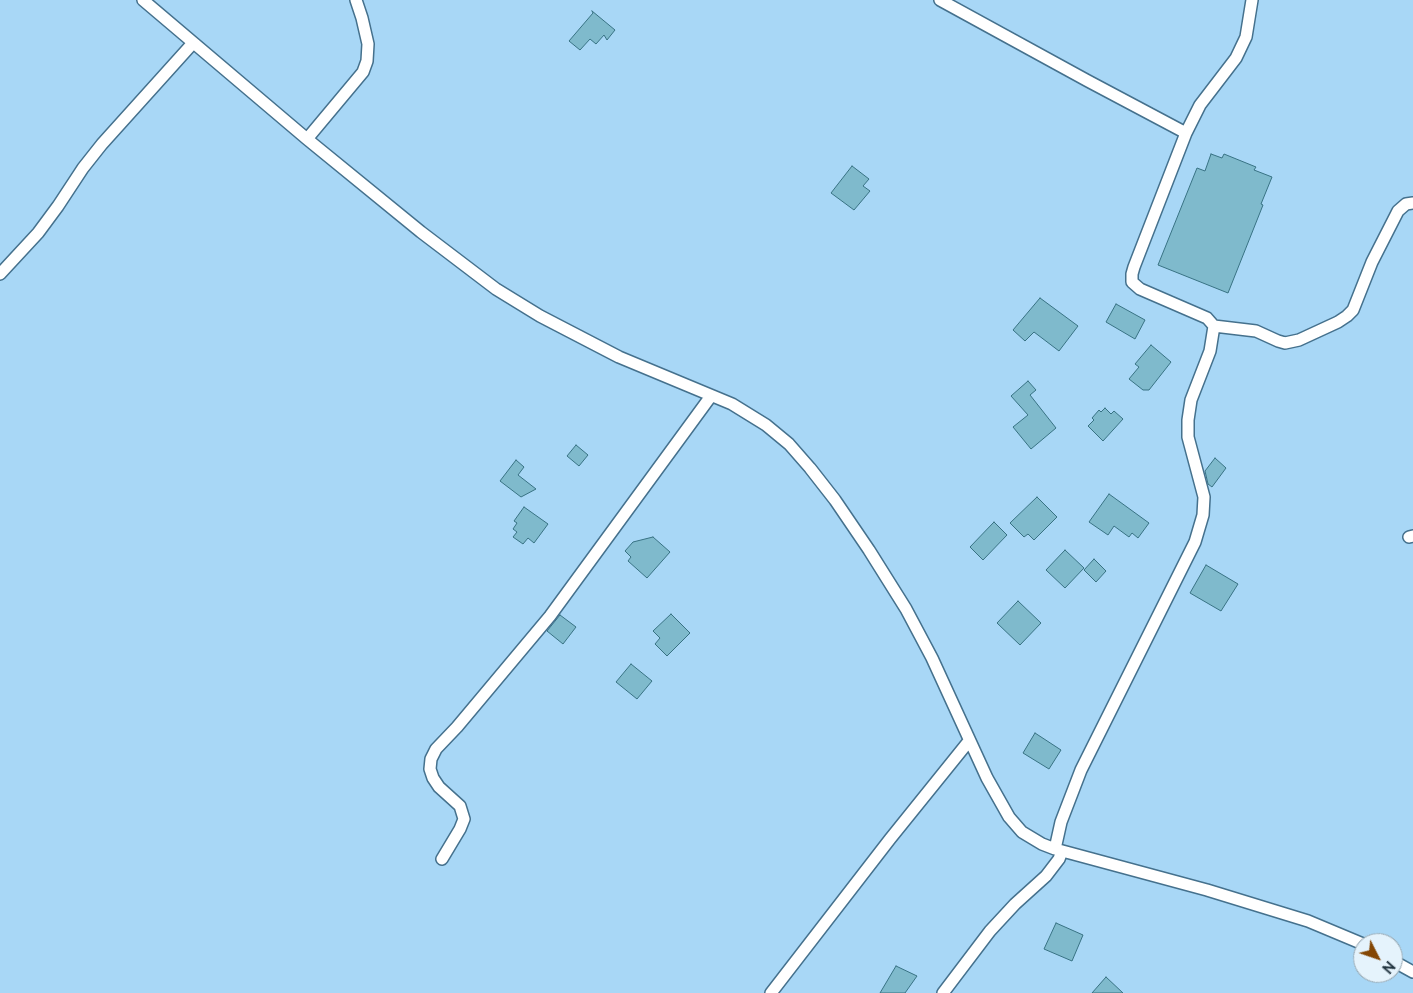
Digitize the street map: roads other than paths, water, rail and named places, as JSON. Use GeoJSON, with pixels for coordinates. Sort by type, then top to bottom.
{"type":"FeatureCollection","features":[{"type":"Feature","properties":{"kind":"street"},"geometry":{"type":"LineString","coordinates":[[143,0],[307,139],[421,232],[496,289],[540,316],[619,357],[732,404],[766,425],[789,444],[835,500],[906,609],[932,658],[987,778],[1009,817],[1022,832],[1042,844],[1059,850],[1207,890],[1308,921],[1353,940]]}},
{"type":"Feature","properties":{"kind":"street"},"geometry":{"type":"LineString","coordinates":[[307,139],[363,72],[367,61],[368,44],[356,0]]}},
{"type":"Feature","properties":{"kind":"street"},"geometry":{"type":"LineString","coordinates":[[940,0],[1186,132]]}},
{"type":"Feature","properties":{"kind":"street"},"geometry":{"type":"LineString","coordinates":[[1252,0],[1246,36],[1236,58],[1200,105],[1186,132],[1134,267],[1132,282],[1140,289],[1207,318],[1214,326],[1256,331],[1278,342],[1285,343],[1306,336],[1347,316],[1353,310],[1372,262],[1398,211],[1406,204],[1413,203]]}},
{"type":"Feature","properties":{"kind":"street"},"geometry":{"type":"LineString","coordinates":[[0,274],[38,233],[102,144],[193,43]]}},
{"type":"Feature","properties":{"kind":"street"},"geometry":{"type":"LineString","coordinates":[[943,993],[990,930],[1046,876],[1059,859],[1061,822],[1081,770],[1195,542],[1204,515],[1204,497],[1188,437],[1188,420],[1191,400],[1210,350],[1214,326]]}},
{"type":"Feature","properties":{"kind":"street"},"geometry":{"type":"LineString","coordinates":[[442,858],[464,819],[460,806],[439,787],[433,778],[430,769],[431,759],[436,749],[457,727],[550,616],[711,396]]}},
{"type":"Feature","properties":{"kind":"street"},"geometry":{"type":"LineString","coordinates":[[771,993],[890,839],[969,741]]}}]}
